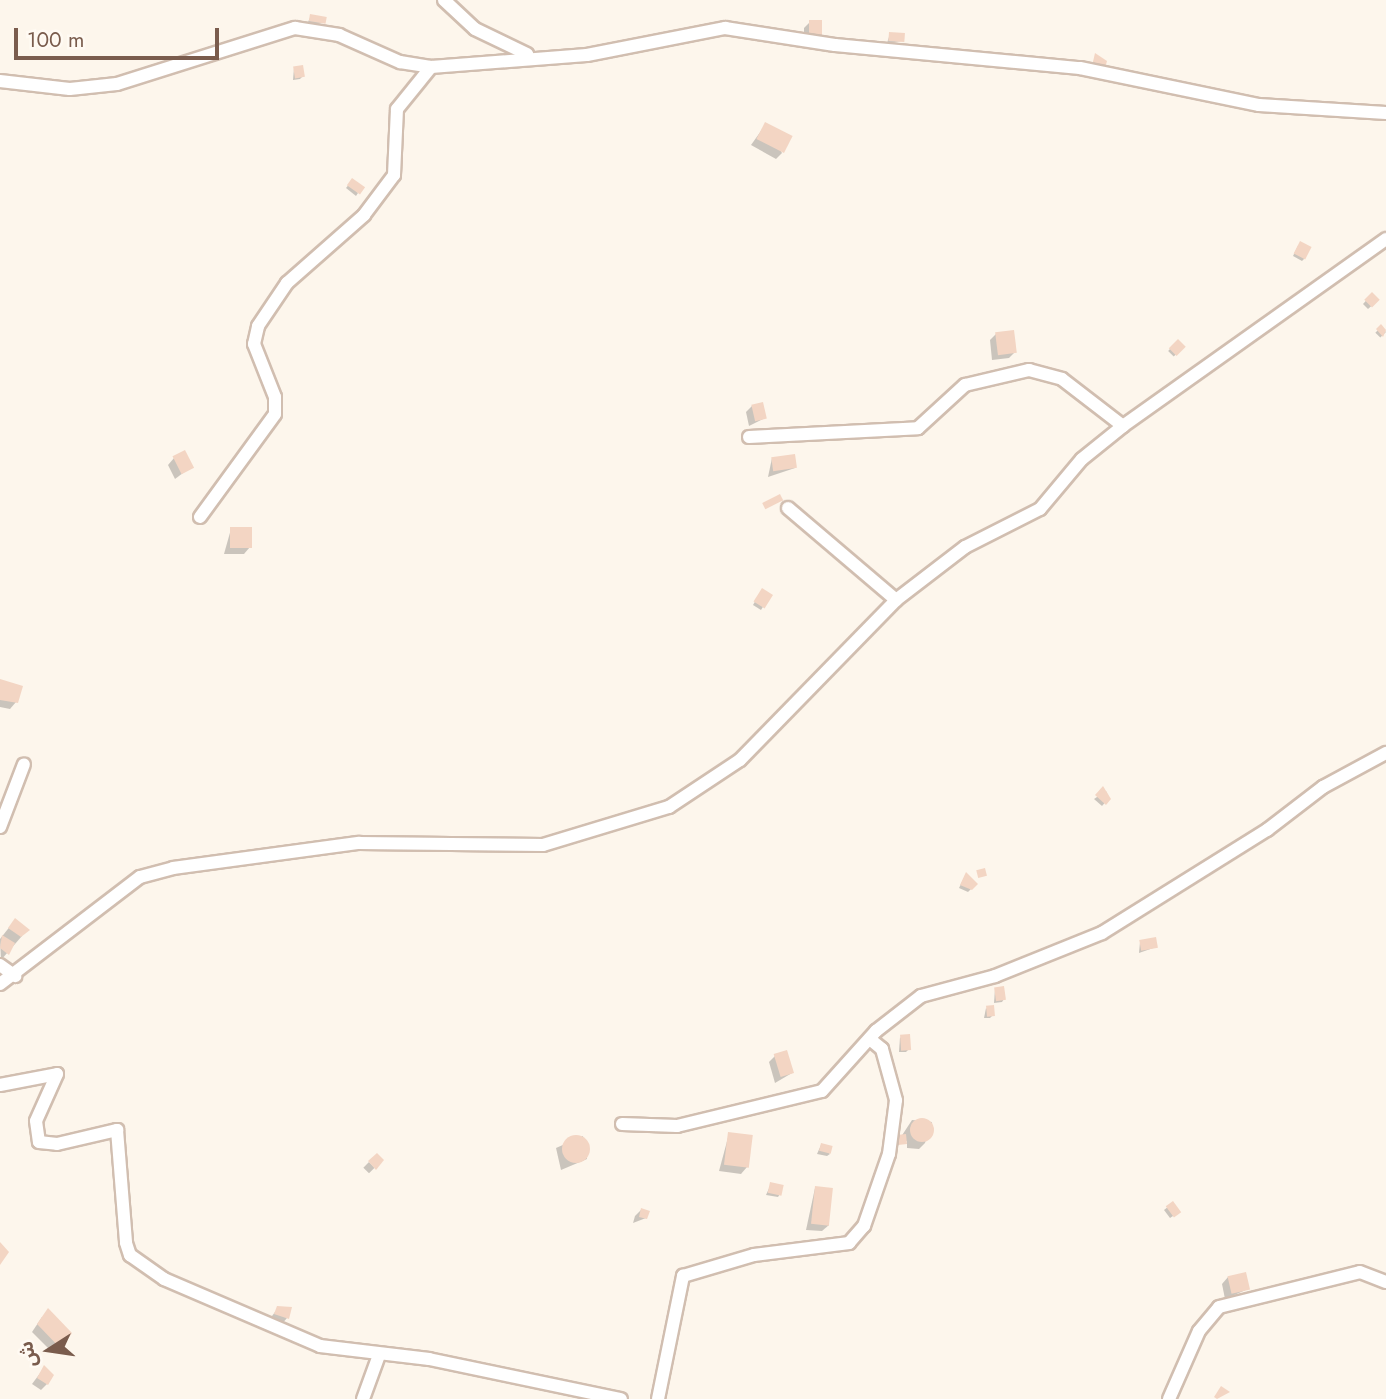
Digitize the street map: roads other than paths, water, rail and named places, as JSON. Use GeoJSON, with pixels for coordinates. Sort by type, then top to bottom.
{"type":"FeatureCollection","features":[{"type":"Feature","properties":{"kind":"street"},"geometry":{"type":"LineString","coordinates":[[444,0],[475,29],[527,54]]}},
{"type":"Feature","properties":{"kind":"street"},"geometry":{"type":"LineString","coordinates":[[0,81],[70,89],[117,84],[295,28],[339,35],[401,61],[431,67],[472,66],[527,54],[587,55],[725,28],[835,45],[1080,68],[1259,105],[1386,113]]}},
{"type":"Feature","properties":{"kind":"street"},"geometry":{"type":"LineString","coordinates":[[200,517],[275,414],[275,397],[254,344],[258,326],[287,283],[364,215],[394,174],[397,109],[431,67]]}},
{"type":"Feature","properties":{"kind":"street"},"geometry":{"type":"LineString","coordinates":[[0,984],[15,976],[89,911],[140,877],[173,868],[359,843],[543,845],[669,807],[740,760],[896,600],[965,547],[1040,509],[1082,459],[1123,426],[1386,239]]}},
{"type":"Feature","properties":{"kind":"street"},"geometry":{"type":"LineString","coordinates":[[749,437],[841,427],[918,428],[965,385],[1030,370],[1062,379],[1123,426]]}},
{"type":"Feature","properties":{"kind":"street"},"geometry":{"type":"LineString","coordinates":[[788,508],[896,600]]}},
{"type":"Feature","properties":{"kind":"street"},"geometry":{"type":"LineString","coordinates":[[622,1124],[677,1126],[822,1091],[871,1040],[921,996],[995,975],[1102,933],[1267,830],[1323,787],[1386,753]]}},
{"type":"Feature","properties":{"kind":"street"},"geometry":{"type":"LineString","coordinates":[[0,827],[24,764]]}},
{"type":"Feature","properties":{"kind":"street"},"geometry":{"type":"LineString","coordinates":[[0,965],[15,976]]}},
{"type":"Feature","properties":{"kind":"street"},"geometry":{"type":"LineString","coordinates":[[658,1399],[683,1276],[754,1255],[849,1243],[864,1226],[889,1154],[896,1100],[882,1049],[871,1040]]}},
{"type":"Feature","properties":{"kind":"street"},"geometry":{"type":"LineString","coordinates":[[0,1085],[57,1074],[36,1121],[39,1142],[57,1144],[117,1130],[126,1243],[139,1263],[261,1326],[320,1346],[621,1399]]}},
{"type":"Feature","properties":{"kind":"street"},"geometry":{"type":"LineString","coordinates":[[1169,1399],[1199,1331],[1219,1307],[1360,1272],[1386,1282]]}},
{"type":"Feature","properties":{"kind":"street"},"geometry":{"type":"LineString","coordinates":[[363,1399],[379,1355]]}}]}
